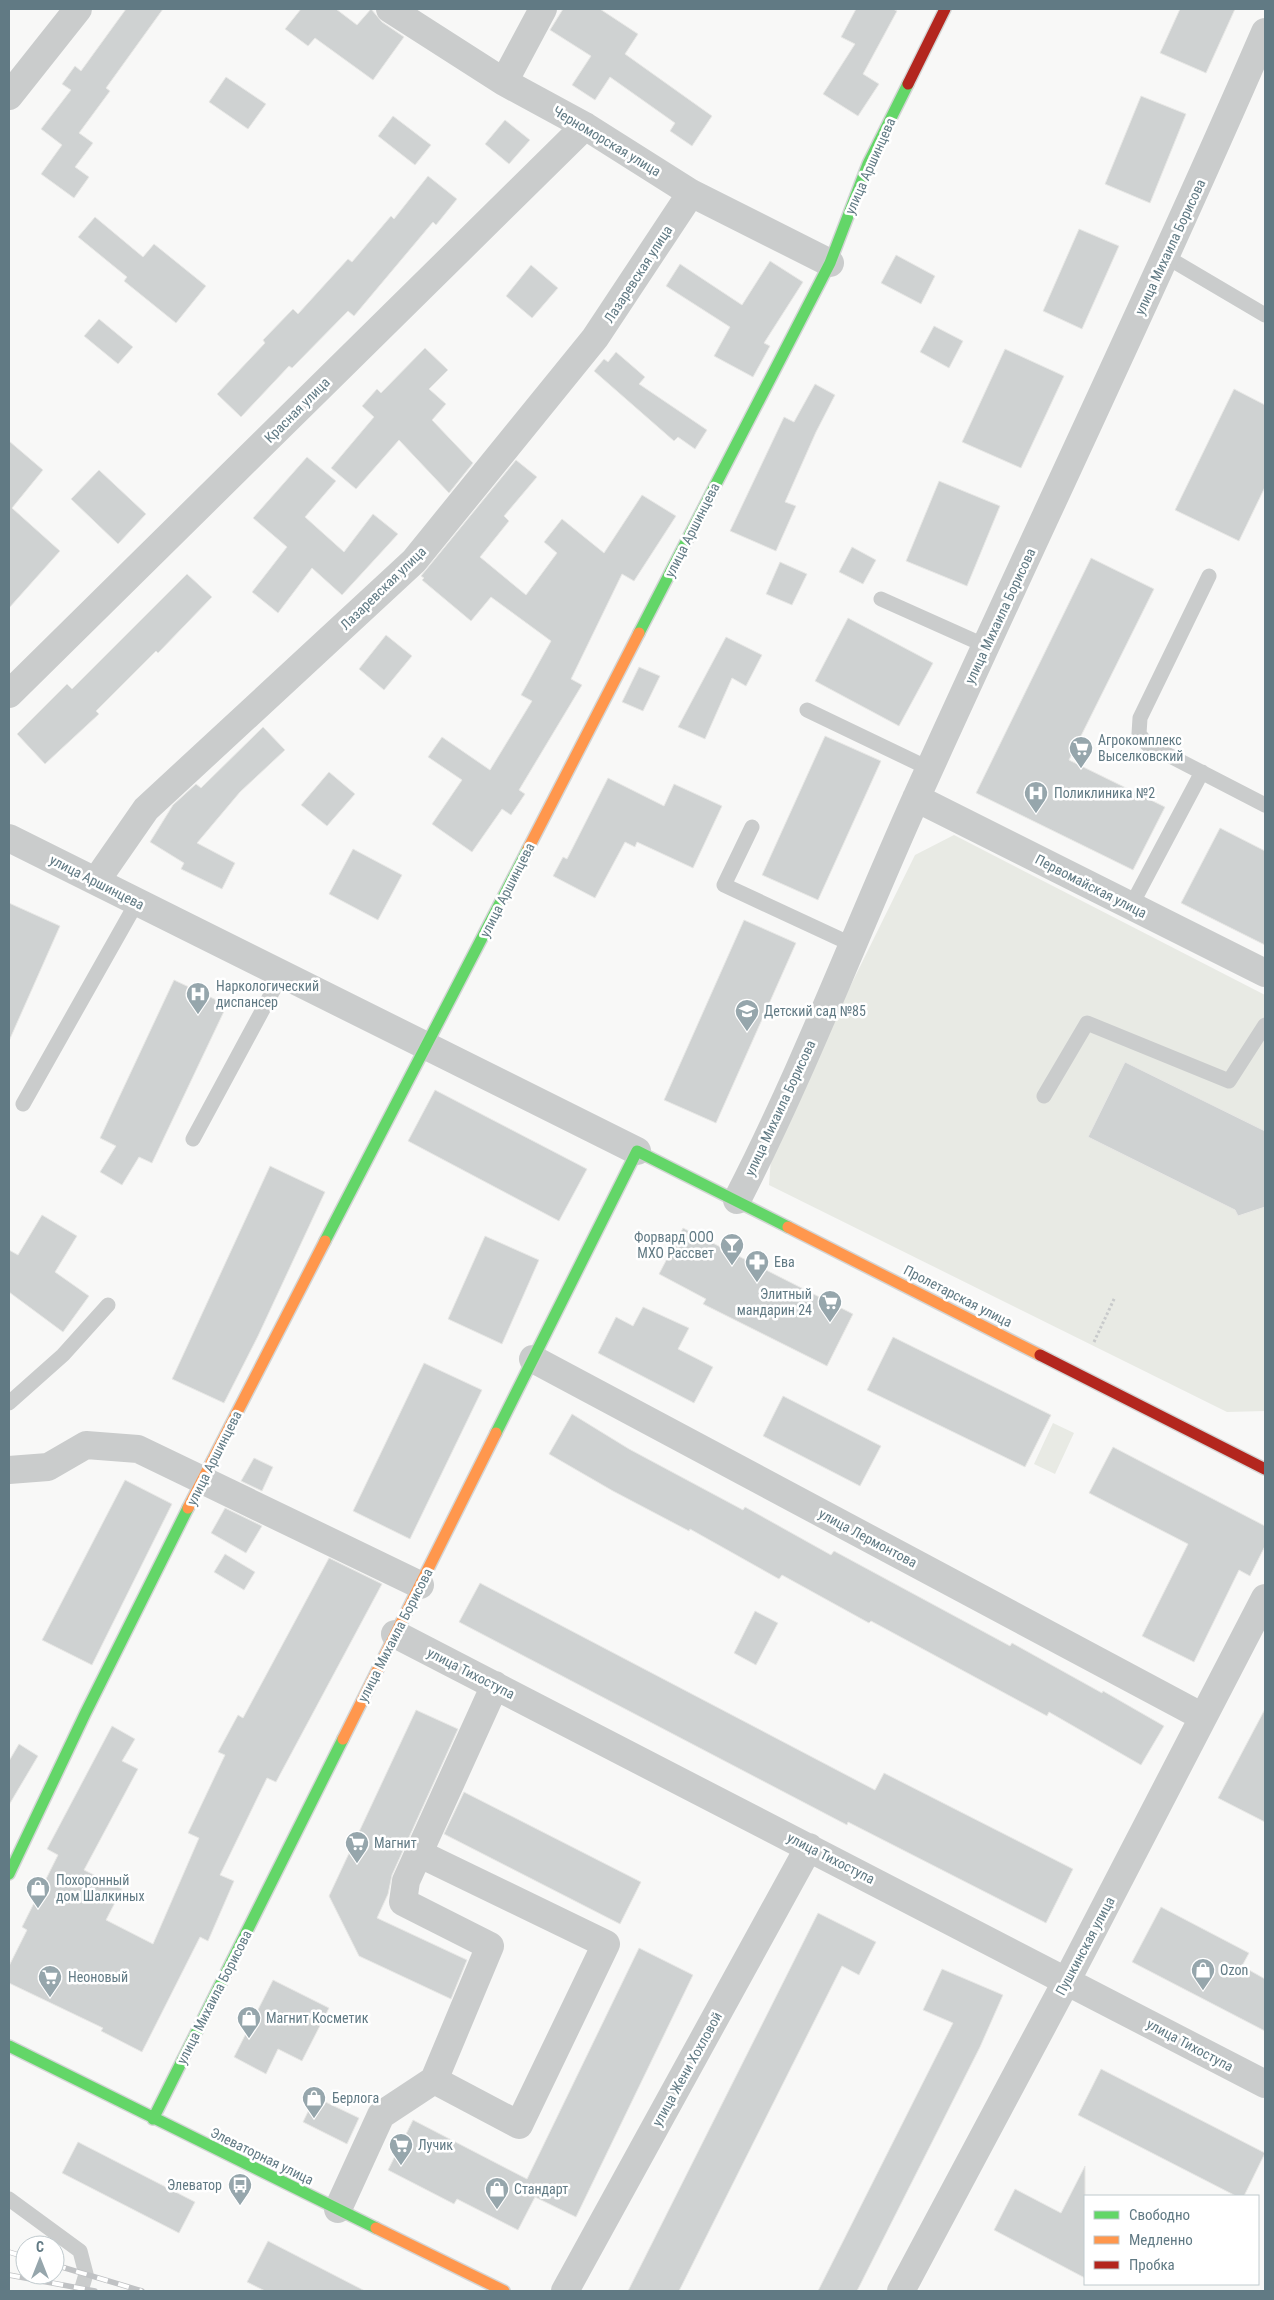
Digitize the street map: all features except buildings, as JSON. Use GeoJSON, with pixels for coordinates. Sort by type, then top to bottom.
{"type":"FeatureCollection","features":[{"type":"Feature","properties":{"kind":"street"},"geometry":{"type":"LineString","coordinates":[[9,96],[78,9]]}},
{"type":"Feature","properties":{"kind":"street","name":"Черноморская улица"},"geometry":{"type":"LineString","coordinates":[[390,9],[504,82],[585,126],[691,192],[830,262]]}},
{"type":"Feature","properties":{"kind":"street"},"geometry":{"type":"LineString","coordinates":[[504,82],[543,9]]}},
{"type":"Feature","properties":{"kind":"street","name":"улица Аршинцева"},"geometry":{"type":"LineString","coordinates":[[12,1860],[202,1478],[427,1046],[830,262],[868,164],[945,9]]}},
{"type":"Feature","properties":{"kind":"street","name":"улица Михаила Борисова"},"geometry":{"type":"LineString","coordinates":[[737,1200],[768,1141],[916,798],[1166,256],[1265,32]]}},
{"type":"Feature","properties":{"kind":"street","name":"Красная улица"},"geometry":{"type":"LineString","coordinates":[[9,694],[585,126]]}},
{"type":"Feature","properties":{"kind":"street","name":"Лазаревская улица"},"geometry":{"type":"LineString","coordinates":[[96,881],[146,809],[414,561],[595,338],[691,192]]}},
{"type":"Feature","properties":{"kind":"street","name":"Первомайская улица"},"geometry":{"type":"LineString","coordinates":[[916,798],[1265,974]]}},
{"type":"Feature","properties":{"kind":"street","name":"улица Аршинцева"},"geometry":{"type":"LineString","coordinates":[[10,842],[96,881],[637,1151]]}},
{"type":"Feature","properties":{"kind":"street","name":"улица Михаила Борисова"},"geometry":{"type":"LineString","coordinates":[[153,2119],[637,1151]]}},
{"type":"Feature","properties":{"kind":"street","name":"Пролетарская улица"},"geometry":{"type":"LineString","coordinates":[[637,1151],[1265,1469]]}},
{"type":"Feature","properties":{"kind":"street","name":"улица Лермонтова"},"geometry":{"type":"LineString","coordinates":[[533,1359],[1204,1718]]}},
{"type":"Feature","properties":{"kind":"street"},"geometry":{"type":"LineString","coordinates":[[9,1470],[48,1467],[86,1444],[138,1449],[202,1478],[420,1585]]}},
{"type":"Feature","properties":{"kind":"street","name":"Пушкинская улица"},"geometry":{"type":"LineString","coordinates":[[902,2291],[1067,1980],[1265,1598]]}},
{"type":"Feature","properties":{"kind":"street","name":"улица Тихоступа"},"geometry":{"type":"LineString","coordinates":[[395,1634],[1265,2084]]}},
{"type":"Feature","properties":{"kind":"street"},"geometry":{"type":"LineString","coordinates":[[338,2209],[381,2115],[434,2080],[490,1946],[403,1902],[406,1881],[495,1685]]}},
{"type":"Feature","properties":{"kind":"street","name":"улица Жени Хохловой"},"geometry":{"type":"LineString","coordinates":[[565,2291],[809,1848]]}},
{"type":"Feature","properties":{"kind":"street"},"geometry":{"type":"LineString","coordinates":[[418,1853],[606,1944],[519,2125],[434,2080]]}},
{"type":"Feature","properties":{"kind":"street","name":"Элеваторная улица"},"geometry":{"type":"LineString","coordinates":[[9,2046],[153,2119],[504,2291]]}},
{"type":"Feature","properties":{"kind":"lane"},"geometry":{"type":"LineString","coordinates":[[1166,256],[1265,315]]}},
{"type":"Feature","properties":{"kind":"lane"},"geometry":{"type":"LineString","coordinates":[[1209,576],[1140,718],[1139,734],[1147,744],[1265,805]]}},
{"type":"Feature","properties":{"kind":"lane"},"geometry":{"type":"LineString","coordinates":[[881,599],[986,646]]}},
{"type":"Feature","properties":{"kind":"lane"},"geometry":{"type":"LineString","coordinates":[[807,710],[930,769]]}},
{"type":"Feature","properties":{"kind":"lane"},"geometry":{"type":"LineString","coordinates":[[1131,906],[1202,772]]}},
{"type":"Feature","properties":{"kind":"lane"},"geometry":{"type":"LineString","coordinates":[[752,827],[724,885],[853,945]]}},
{"type":"Feature","properties":{"kind":"lane"},"geometry":{"type":"LineString","coordinates":[[23,1104],[137,902]]}},
{"type":"Feature","properties":{"kind":"lane"},"geometry":{"type":"LineString","coordinates":[[193,1139],[282,974]]}},
{"type":"Feature","properties":{"kind":"lane"},"geometry":{"type":"LineString","coordinates":[[1044,1096],[1087,1023],[1229,1081],[1265,1025]]}},
{"type":"Feature","properties":{"kind":"lane"},"geometry":{"type":"LineString","coordinates":[[9,1403],[63,1354],[108,1306]]}},
{"type":"Feature","properties":{"kind":"lane"},"geometry":{"type":"LineString","coordinates":[[9,2199],[80,2251],[86,2274],[81,2291]]}},
{"type":"Feature","properties":{"kind":"path"},"geometry":{"type":"LineString","coordinates":[[1094,1342],[1115,1297]]}},
{"type":"Feature","properties":{"kind":"shaded area"},"geometry":{"type":"Polygon","coordinates":[[[954,835],[1265,995],[1265,1411],[1227,1412],[769,1185],[772,1145],[915,855],[954,835]]]}},
{"type":"Feature","properties":{"kind":"shaded area"},"geometry":{"type":"Polygon","coordinates":[[[1053,1423],[1074,1433],[1055,1474],[1034,1464],[1053,1423]]]}},
{"type":"Feature","properties":{"kind":"railway"},"geometry":{"type":"LineString","coordinates":[[9,2252],[15,2254]]}},
{"type":"Feature","properties":{"kind":"railway"},"geometry":{"type":"LineString","coordinates":[[65,2268],[142,2291]]}},
{"type":"Feature","properties":{"kind":"railway"},"geometry":{"type":"LineString","coordinates":[[9,2275],[95,2291]]}},
{"type":"Feature","properties":{"kind":"traffic: fast"},"geometry":{"type":"LineString","coordinates":[[639,633],[830,263],[868,164],[908,84]]}},
{"type":"Feature","properties":{"kind":"traffic: fast"},"geometry":{"type":"LineString","coordinates":[[325,1241],[528,849]]}},
{"type":"Feature","properties":{"kind":"traffic: fast"},"geometry":{"type":"LineString","coordinates":[[496,1433],[637,1151],[788,1227]]}},
{"type":"Feature","properties":{"kind":"traffic: fast"},"geometry":{"type":"LineString","coordinates":[[9,1874],[85,1714],[188,1508]]}},
{"type":"Feature","properties":{"kind":"traffic: fast"},"geometry":{"type":"LineString","coordinates":[[153,2119],[343,1739]]}},
{"type":"Feature","properties":{"kind":"traffic: fast"},"geometry":{"type":"LineString","coordinates":[[9,2046],[376,2228]]}},
{"type":"Feature","properties":{"kind":"traffic: slow"},"geometry":{"type":"LineString","coordinates":[[528,849],[639,633]]}},
{"type":"Feature","properties":{"kind":"traffic: slow"},"geometry":{"type":"LineString","coordinates":[[788,1227],[1040,1355]]}},
{"type":"Feature","properties":{"kind":"traffic: slow"},"geometry":{"type":"LineString","coordinates":[[188,1508],[325,1241]]}},
{"type":"Feature","properties":{"kind":"traffic: slow"},"geometry":{"type":"LineString","coordinates":[[343,1739],[496,1433]]}},
{"type":"Feature","properties":{"kind":"traffic: slow"},"geometry":{"type":"LineString","coordinates":[[376,2228],[504,2291]]}},
{"type":"Feature","properties":{"kind":"traffic: jam"},"geometry":{"type":"LineString","coordinates":[[908,84],[945,9]]}},
{"type":"Feature","properties":{"kind":"traffic: jam"},"geometry":{"type":"LineString","coordinates":[[1040,1355],[1265,1469]]}},
{"type":"Feature","properties":{"kind":"place","name":"Агрокомплекс Выселковский"},"geometry":{"type":"Point","coordinates":[1081,769]}},
{"type":"Feature","properties":{"kind":"place","name":"Поликлиника №2"},"geometry":{"type":"Point","coordinates":[1036,814]}},
{"type":"Feature","properties":{"kind":"place","name":"Наркологический диспансер"},"geometry":{"type":"Point","coordinates":[198,1015]}},
{"type":"Feature","properties":{"kind":"place","name":"Детский сад №85"},"geometry":{"type":"Point","coordinates":[747,1032]}},
{"type":"Feature","properties":{"kind":"place","name":"Форвард ООО МХО Рассвет"},"geometry":{"type":"Point","coordinates":[732,1266]}},
{"type":"Feature","properties":{"kind":"place","name":"Ева"},"geometry":{"type":"Point","coordinates":[757,1283]}},
{"type":"Feature","properties":{"kind":"place","name":"Элитный мандарин 24"},"geometry":{"type":"Point","coordinates":[830,1323]}},
{"type":"Feature","properties":{"kind":"place","name":"Магнит"},"geometry":{"type":"Point","coordinates":[357,1864]}},
{"type":"Feature","properties":{"kind":"place","name":"Похоронный дом Шалкиных"},"geometry":{"type":"Point","coordinates":[38,1909]}},
{"type":"Feature","properties":{"kind":"place","name":"Ozon"},"geometry":{"type":"Point","coordinates":[1203,1991]}},
{"type":"Feature","properties":{"kind":"place","name":"Неоновый"},"geometry":{"type":"Point","coordinates":[50,1998]}},
{"type":"Feature","properties":{"kind":"place","name":"Магнит Косметик"},"geometry":{"type":"Point","coordinates":[249,2039]}},
{"type":"Feature","properties":{"kind":"place","name":"Берлога"},"geometry":{"type":"Point","coordinates":[314,2119]}},
{"type":"Feature","properties":{"kind":"place","name":"Лучик"},"geometry":{"type":"Point","coordinates":[401,2166]}},
{"type":"Feature","properties":{"kind":"place","name":"Элеватор"},"geometry":{"type":"Point","coordinates":[240,2206]}},
{"type":"Feature","properties":{"kind":"place","name":"Стандарт"},"geometry":{"type":"Point","coordinates":[497,2210]}}]}
